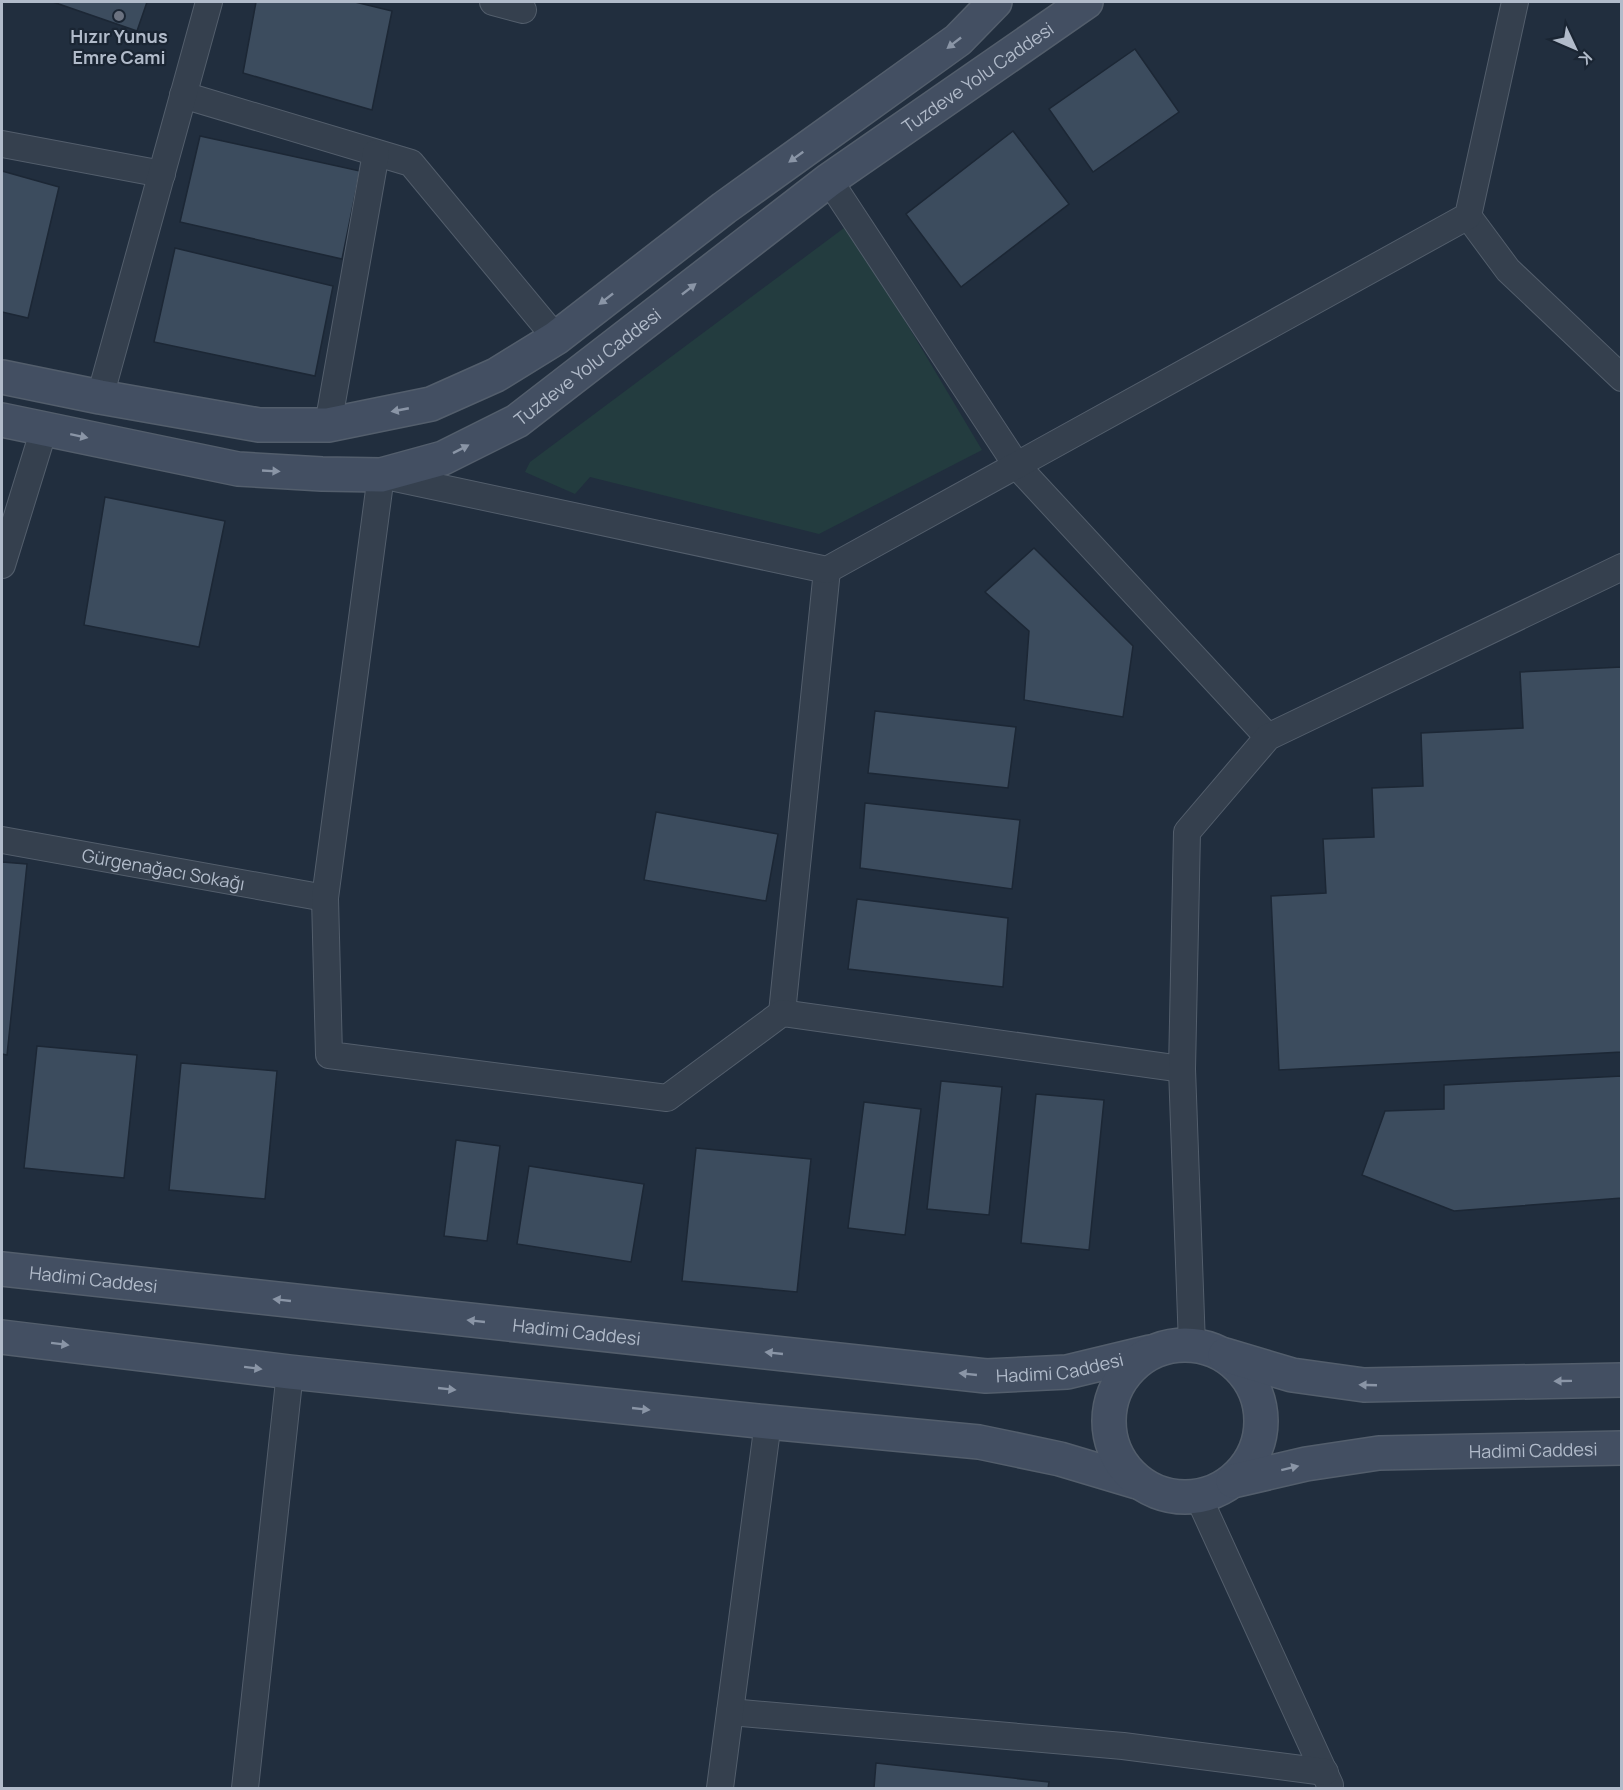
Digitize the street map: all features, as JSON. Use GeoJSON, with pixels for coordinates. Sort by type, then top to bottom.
{"type":"FeatureCollection","features":[{"type":"Feature","properties":{"kind":"main road"},"geometry":{"type":"LineString","coordinates":[[2,377],[259,425],[328,425],[431,404],[496,375],[556,338],[724,208],[958,40],[995,2]]}},
{"type":"Feature","properties":{"kind":"main road","name":"Tuzdeve Yolu Caddesi"},"geometry":{"type":"LineString","coordinates":[[2,420],[238,469],[381,475],[443,458],[517,421],[829,180],[1086,2]]}},
{"type":"Feature","properties":{"kind":"main road","name":"Hadimi Caddesi"},"geometry":{"type":"LineString","coordinates":[[2,1269],[986,1376],[1067,1372],[1150,1352]]}},
{"type":"Feature","properties":{"kind":"main road"},"geometry":{"type":"LineString","coordinates":[[2,1337],[290,1372],[979,1442],[1059,1459],[1137,1482],[1159,1494],[1185,1498],[1210,1494],[1233,1481],[1250,1462],[1259,1440],[1262,1415],[1256,1390],[1242,1370],[1208,1350]]}},
{"type":"Feature","properties":{"kind":"main road"},"geometry":{"type":"LineString","coordinates":[[1137,1482],[1120,1463],[1113,1447],[1108,1414],[1115,1389],[1129,1368],[1150,1352],[1175,1345],[1208,1350],[1292,1375],[1364,1385],[1622,1380]]}},
{"type":"Feature","properties":{"kind":"main road","name":"Hadimi Caddesi"},"geometry":{"type":"LineString","coordinates":[[1233,1481],[1305,1464],[1379,1453],[1622,1448]]}},
{"type":"Feature","properties":{"kind":"street"},"geometry":{"type":"LineString","coordinates":[[100,397],[209,2]]}},
{"type":"Feature","properties":{"kind":"street"},"geometry":{"type":"LineString","coordinates":[[493,2],[523,10]]}},
{"type":"Feature","properties":{"kind":"street"},"geometry":{"type":"LineString","coordinates":[[1182,1069],[782,1013],[667,1098],[329,1055],[325,898],[381,475],[827,570],[1468,216],[1515,2]]}},
{"type":"Feature","properties":{"kind":"street"},"geometry":{"type":"LineString","coordinates":[[183,95],[411,163],[556,338]]}},
{"type":"Feature","properties":{"kind":"street"},"geometry":{"type":"LineString","coordinates":[[2,144],[162,174]]}},
{"type":"Feature","properties":{"kind":"street"},"geometry":{"type":"LineString","coordinates":[[328,425],[376,153]]}},
{"type":"Feature","properties":{"kind":"street"},"geometry":{"type":"LineString","coordinates":[[829,180],[1017,466],[1268,737]]}},
{"type":"Feature","properties":{"kind":"street"},"geometry":{"type":"LineString","coordinates":[[1468,216],[1508,270],[1622,378]]}},
{"type":"Feature","properties":{"kind":"street"},"geometry":{"type":"LineString","coordinates":[[2,565],[44,429]]}},
{"type":"Feature","properties":{"kind":"street"},"geometry":{"type":"LineString","coordinates":[[1208,1350],[1182,1069],[1187,832],[1268,737],[1622,567]]}},
{"type":"Feature","properties":{"kind":"street"},"geometry":{"type":"LineString","coordinates":[[782,1013],[827,570]]}},
{"type":"Feature","properties":{"kind":"street","name":"Gürgenağacı Sokağı"},"geometry":{"type":"LineString","coordinates":[[2,840],[325,898]]}},
{"type":"Feature","properties":{"kind":"street"},"geometry":{"type":"LineString","coordinates":[[245,1788],[290,1372]]}},
{"type":"Feature","properties":{"kind":"street"},"geometry":{"type":"LineString","coordinates":[[720,1788],[768,1422]]}},
{"type":"Feature","properties":{"kind":"street"},"geometry":{"type":"LineString","coordinates":[[1198,1496],[1328,1780]]}},
{"type":"Feature","properties":{"kind":"street"},"geometry":{"type":"LineString","coordinates":[[730,1712],[1123,1746],[1328,1780]]}},
{"type":"Feature","properties":{"kind":"green space"},"geometry":{"type":"Polygon","coordinates":[[[848,225],[982,450],[819,534],[590,477],[575,494],[525,472],[530,462],[848,225]]]}},
{"type":"Feature","properties":{"kind":"building","name":"Hızır Yunus Emre Cami"},"geometry":{"type":"Polygon","coordinates":[[[53,2],[147,2],[137,31],[53,2]]]}},
{"type":"Feature","properties":{"kind":"building"},"geometry":{"type":"Polygon","coordinates":[[[256,2],[355,2],[392,11],[372,110],[243,73],[256,2]]]}},
{"type":"Feature","properties":{"kind":"building"},"geometry":{"type":"Polygon","coordinates":[[[1135,49],[1179,112],[1093,172],[1049,109],[1135,49]]]}},
{"type":"Feature","properties":{"kind":"building"},"geometry":{"type":"Polygon","coordinates":[[[1013,131],[1069,204],[961,287],[906,214],[1013,131]]]}},
{"type":"Feature","properties":{"kind":"building"},"geometry":{"type":"Polygon","coordinates":[[[200,136],[360,171],[342,259],[180,222],[200,136]]]}},
{"type":"Feature","properties":{"kind":"building"},"geometry":{"type":"Polygon","coordinates":[[[2,171],[59,187],[28,318],[2,312],[2,171]]]}},
{"type":"Feature","properties":{"kind":"building"},"geometry":{"type":"Polygon","coordinates":[[[175,248],[333,286],[315,376],[154,342],[175,248]]]}},
{"type":"Feature","properties":{"kind":"building"},"geometry":{"type":"Polygon","coordinates":[[[105,497],[225,521],[199,647],[84,625],[105,497]]]}},
{"type":"Feature","properties":{"kind":"building"},"geometry":{"type":"Polygon","coordinates":[[[1034,548],[1133,646],[1123,717],[1024,700],[1029,631],[985,592],[1034,548]]]}},
{"type":"Feature","properties":{"kind":"building"},"geometry":{"type":"Polygon","coordinates":[[[1622,667],[1622,1052],[1279,1070],[1271,896],[1326,893],[1323,839],[1374,837],[1372,788],[1423,786],[1421,733],[1523,728],[1520,672],[1622,667]]]}},
{"type":"Feature","properties":{"kind":"building"},"geometry":{"type":"Polygon","coordinates":[[[875,711],[1016,727],[1008,788],[868,773],[875,711]]]}},
{"type":"Feature","properties":{"kind":"building"},"geometry":{"type":"Polygon","coordinates":[[[865,803],[1020,820],[1012,889],[860,868],[865,803]]]}},
{"type":"Feature","properties":{"kind":"building"},"geometry":{"type":"Polygon","coordinates":[[[656,812],[778,834],[766,901],[644,880],[656,812]]]}},
{"type":"Feature","properties":{"kind":"building"},"geometry":{"type":"Polygon","coordinates":[[[2,862],[27,864],[7,1055],[2,1054],[2,862]]]}},
{"type":"Feature","properties":{"kind":"building"},"geometry":{"type":"Polygon","coordinates":[[[857,899],[1008,918],[1003,987],[848,969],[857,899]]]}},
{"type":"Feature","properties":{"kind":"building"},"geometry":{"type":"Polygon","coordinates":[[[37,1046],[137,1055],[124,1178],[24,1168],[37,1046]]]}},
{"type":"Feature","properties":{"kind":"building"},"geometry":{"type":"Polygon","coordinates":[[[181,1063],[277,1071],[265,1199],[169,1190],[181,1063]]]}},
{"type":"Feature","properties":{"kind":"building"},"geometry":{"type":"Polygon","coordinates":[[[1622,1076],[1622,1198],[1454,1211],[1362,1175],[1385,1111],[1444,1109],[1444,1085],[1622,1076]]]}},
{"type":"Feature","properties":{"kind":"building"},"geometry":{"type":"Polygon","coordinates":[[[941,1081],[1002,1087],[989,1215],[927,1209],[941,1081]]]}},
{"type":"Feature","properties":{"kind":"building"},"geometry":{"type":"Polygon","coordinates":[[[1036,1094],[1104,1100],[1089,1250],[1021,1243],[1036,1094]]]}},
{"type":"Feature","properties":{"kind":"building"},"geometry":{"type":"Polygon","coordinates":[[[864,1102],[921,1109],[905,1235],[848,1228],[864,1102]]]}},
{"type":"Feature","properties":{"kind":"building"},"geometry":{"type":"Polygon","coordinates":[[[456,1140],[500,1146],[487,1241],[444,1236],[456,1140]]]}},
{"type":"Feature","properties":{"kind":"building"},"geometry":{"type":"Polygon","coordinates":[[[696,1148],[811,1159],[797,1292],[682,1281],[696,1148]]]}},
{"type":"Feature","properties":{"kind":"building"},"geometry":{"type":"Polygon","coordinates":[[[529,1166],[644,1184],[631,1262],[517,1244],[529,1166]]]}},
{"type":"Feature","properties":{"kind":"building"},"geometry":{"type":"Polygon","coordinates":[[[876,1763],[1049,1782],[1048,1788],[874,1788],[876,1763]]]}},
{"type":"Feature","properties":{"kind":"place","name":"Hızır Yunus Emre Cami"},"geometry":{"type":"Point","coordinates":[119,16]}}]}
